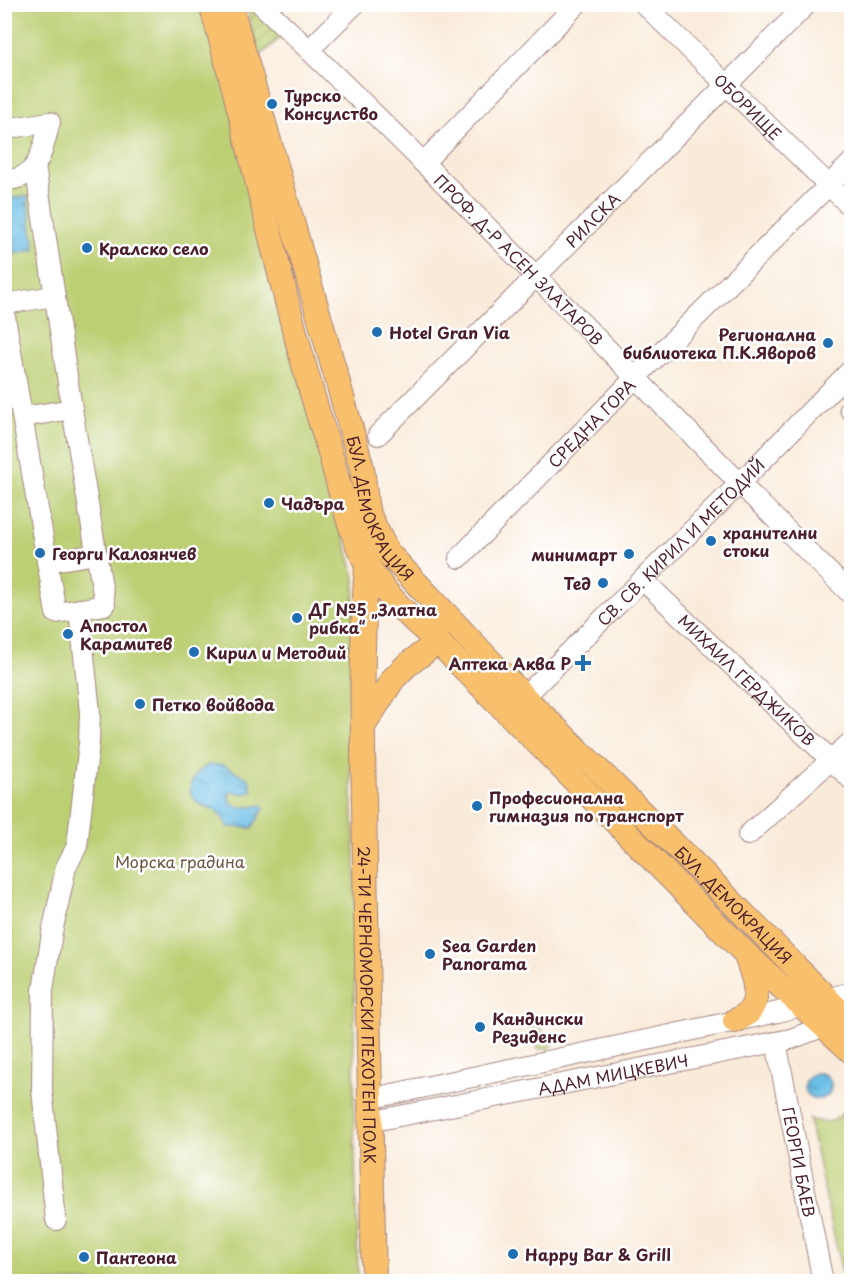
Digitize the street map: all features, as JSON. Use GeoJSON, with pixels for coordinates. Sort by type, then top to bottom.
{"type":"FeatureCollection","features":[{"type":"Feature","properties":{"kind":"main road","name":"БУЛ. ДЕМОКРАЦИЯ"},"geometry":{"type":"LineString","coordinates":[[211,4],[318,415],[349,517],[367,565],[388,594],[473,678],[516,705],[702,872],[826,998],[849,1017]]}},
{"type":"Feature","properties":{"kind":"main road","name":"БУЛ. ДЕМОКРАЦИЯ"},"geometry":{"type":"LineString","coordinates":[[230,4],[362,468],[368,511],[387,552],[438,607],[516,705],[745,953],[822,1027],[852,1052]]}},
{"type":"Feature","properties":{"kind":"main road","name":"24-ТИ ЧЕРНОМОРСКИ ПЕХОТЕН ПОЛК"},"geometry":{"type":"LineString","coordinates":[[367,565],[362,727],[374,1281]]}},
{"type":"Feature","properties":{"kind":"main road"},"geometry":{"type":"LineString","coordinates":[[362,727],[393,680],[407,665],[426,651],[435,639],[439,623],[438,607]]}},
{"type":"Feature","properties":{"kind":"main road"},"geometry":{"type":"LineString","coordinates":[[735,1021],[748,1013],[756,993],[754,977],[745,953]]}},
{"type":"Feature","properties":{"kind":"street","name":"ПРОФ. Д-Р АСЕН ЗЛАТАРОВ"},"geometry":{"type":"LineString","coordinates":[[261,4],[423,163],[739,484],[852,595]]}},
{"type":"Feature","properties":{"kind":"street"},"geometry":{"type":"LineString","coordinates":[[309,50],[355,4]]}},
{"type":"Feature","properties":{"kind":"street"},"geometry":{"type":"LineString","coordinates":[[423,163],[578,4]]}},
{"type":"Feature","properties":{"kind":"street","name":"ОБОРИЩЕ"},"geometry":{"type":"LineString","coordinates":[[645,4],[852,208]]}},
{"type":"Feature","properties":{"kind":"street","name":"РИЛСКА"},"geometry":{"type":"LineString","coordinates":[[378,435],[807,4]]}},
{"type":"Feature","properties":{"kind":"street"},"geometry":{"type":"LineString","coordinates":[[4,129],[50,122],[35,166],[72,409],[105,604],[56,613],[4,311]]}},
{"type":"Feature","properties":{"kind":"street","name":"СРЕДНА ГОРА"},"geometry":{"type":"LineString","coordinates":[[459,558],[636,377],[852,162]]}},
{"type":"Feature","properties":{"kind":"street"},"geometry":{"type":"LineString","coordinates":[[4,180],[21,178],[35,166]]}},
{"type":"Feature","properties":{"kind":"street"},"geometry":{"type":"LineString","coordinates":[[4,304],[55,296]]}},
{"type":"Feature","properties":{"kind":"street","name":"СВ. СВ. КИРИЛ И МЕТОДИЙ"},"geometry":{"type":"LineString","coordinates":[[516,705],[852,369]]}},
{"type":"Feature","properties":{"kind":"street"},"geometry":{"type":"LineString","coordinates":[[23,417],[72,409]]}},
{"type":"Feature","properties":{"kind":"street"},"geometry":{"type":"LineString","coordinates":[[47,562],[97,554]]}},
{"type":"Feature","properties":{"kind":"street","name":"МИХАИЛ ГЕРДЖИКОВ"},"geometry":{"type":"LineString","coordinates":[[643,580],[852,780]]}},
{"type":"Feature","properties":{"kind":"street"},"geometry":{"type":"LineString","coordinates":[[56,1220],[42,1090],[44,990],[52,933],[66,867],[77,846],[89,743],[89,703],[79,609]]}},
{"type":"Feature","properties":{"kind":"street"},"geometry":{"type":"LineString","coordinates":[[748,835],[852,741]]}},
{"type":"Feature","properties":{"kind":"street","name":"АДАМ МИЦКЕВИЧ"},"geometry":{"type":"LineString","coordinates":[[369,1111],[852,992]]}},
{"type":"Feature","properties":{"kind":"street","name":"АДАМ МИЦКЕВИЧ"},"geometry":{"type":"LineString","coordinates":[[369,1111],[777,1042],[849,1017]]}},
{"type":"Feature","properties":{"kind":"street","name":"ГЕОРГИ БАЕВ"},"geometry":{"type":"LineString","coordinates":[[777,1042],[823,1281]]}},
{"type":"Feature","properties":{"kind":"green space","name":"Морска градина"},"geometry":{"type":"Polygon","coordinates":[[[5,5],[206,5],[355,578],[349,733],[355,856],[354,1118],[358,1281],[5,1282],[5,5]]]}},
{"type":"Feature","properties":{"kind":"green space"},"geometry":{"type":"Polygon","coordinates":[[[246,5],[283,35],[258,58],[246,5]]]}},
{"type":"Feature","properties":{"kind":"green space"},"geometry":{"type":"Polygon","coordinates":[[[536,1021],[552,1046],[548,1049],[538,1049],[532,1041],[529,1024],[536,1021]]]}},
{"type":"Feature","properties":{"kind":"green space"},"geometry":{"type":"Polygon","coordinates":[[[851,1102],[852,1281],[844,1282],[809,1119],[829,1122],[839,1118],[851,1102]]]}},
{"type":"Feature","properties":{"kind":"water"},"geometry":{"type":"Polygon","coordinates":[[[27,196],[35,250],[15,254],[7,199],[27,196]]]}},
{"type":"Feature","properties":{"kind":"water"},"geometry":{"type":"Polygon","coordinates":[[[209,765],[223,765],[249,779],[252,791],[243,794],[233,791],[229,794],[232,804],[236,806],[262,805],[264,809],[252,828],[229,827],[218,812],[195,800],[191,789],[194,778],[209,765]]]}},
{"type":"Feature","properties":{"kind":"water"},"geometry":{"type":"Polygon","coordinates":[[[818,1073],[827,1077],[831,1086],[827,1095],[818,1099],[809,1095],[805,1086],[809,1077],[818,1073]]]}},
{"type":"Feature","properties":{"kind":"place","name":"Турско Консулство"},"geometry":{"type":"Point","coordinates":[272,104]}},
{"type":"Feature","properties":{"kind":"place","name":"Кралско село"},"geometry":{"type":"Point","coordinates":[87,248]}},
{"type":"Feature","properties":{"kind":"place","name":"Hotel Gran Via"},"geometry":{"type":"Point","coordinates":[377,332]}},
{"type":"Feature","properties":{"kind":"place","name":"Регионална библиотека П.К.Яворов"},"geometry":{"type":"Point","coordinates":[828,343]}},
{"type":"Feature","properties":{"kind":"place","name":"Чадъра"},"geometry":{"type":"Point","coordinates":[269,503]}},
{"type":"Feature","properties":{"kind":"place","name":"хранителни стоки"},"geometry":{"type":"Point","coordinates":[711,541]}},
{"type":"Feature","properties":{"kind":"place","name":"Георги Калоянчев"},"geometry":{"type":"Point","coordinates":[40,553]}},
{"type":"Feature","properties":{"kind":"place","name":"минимарт"},"geometry":{"type":"Point","coordinates":[629,554]}},
{"type":"Feature","properties":{"kind":"place","name":"Тед"},"geometry":{"type":"Point","coordinates":[603,583]}},
{"type":"Feature","properties":{"kind":"place","name":"ДГ №5 „Златна рибка“"},"geometry":{"type":"Point","coordinates":[297,618]}},
{"type":"Feature","properties":{"kind":"place","name":"Апостол Карамитев"},"geometry":{"type":"Point","coordinates":[68,634]}},
{"type":"Feature","properties":{"kind":"place","name":"Кирил и Методий"},"geometry":{"type":"Point","coordinates":[194,652]}},
{"type":"Feature","properties":{"kind":"place","name":"Аптека Аква Р"},"geometry":{"type":"Point","coordinates":[583,663]}},
{"type":"Feature","properties":{"kind":"place","name":"Петко войвода"},"geometry":{"type":"Point","coordinates":[140,704]}},
{"type":"Feature","properties":{"kind":"place","name":"Професионална гимназия по транспорт"},"geometry":{"type":"Point","coordinates":[477,806]}},
{"type":"Feature","properties":{"kind":"place","name":"Sea Garden Panorama"},"geometry":{"type":"Point","coordinates":[430,954]}},
{"type":"Feature","properties":{"kind":"place","name":"Кандински Резиденс"},"geometry":{"type":"Point","coordinates":[480,1027]}},
{"type":"Feature","properties":{"kind":"place","name":"Happy Bar & Grill"},"geometry":{"type":"Point","coordinates":[513,1254]}},
{"type":"Feature","properties":{"kind":"place","name":"Пантеона"},"geometry":{"type":"Point","coordinates":[84,1257]}}]}
